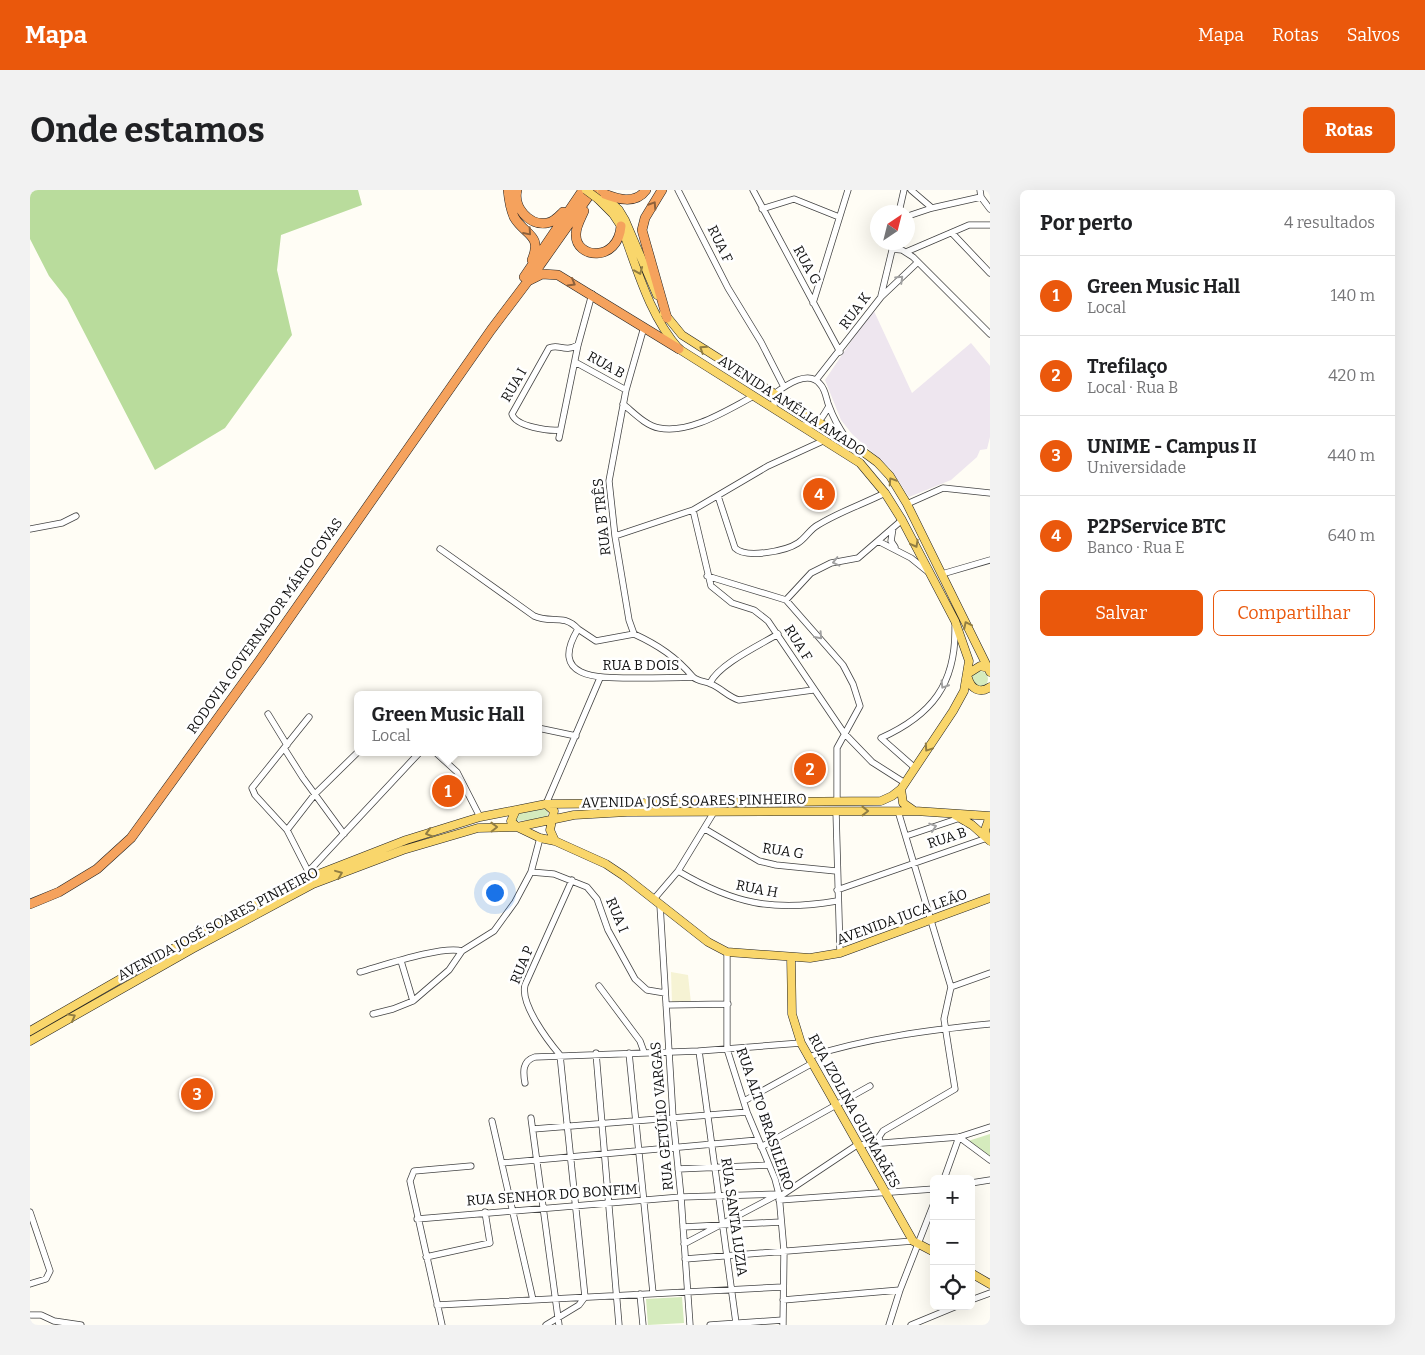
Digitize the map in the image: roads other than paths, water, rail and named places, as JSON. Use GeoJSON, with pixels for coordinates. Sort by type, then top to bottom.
{"type":"FeatureCollection","features":[{"type":"Feature","properties":{"kind":"highway"},"geometry":{"type":"LineString","coordinates":[[508,190],[510,206],[515,219],[534,239],[536,246],[526,280]]}},
{"type":"Feature","properties":{"kind":"highway"},"geometry":{"type":"LineString","coordinates":[[517,190],[521,211],[535,222],[546,223],[556,219],[580,202]]}},
{"type":"Feature","properties":{"kind":"highway","name":"RODOVIA GOVERNADOR MÁRIO COVAS"},"geometry":{"type":"LineString","coordinates":[[30,904],[59,892],[97,869],[131,838],[260,660],[526,280],[580,202],[584,190]]}},
{"type":"Feature","properties":{"kind":"highway"},"geometry":{"type":"LineString","coordinates":[[598,193],[614,198],[633,199],[646,190]]}},
{"type":"Feature","properties":{"kind":"highway"},"geometry":{"type":"LineString","coordinates":[[662,190],[645,218],[642,230],[666,318]]}},
{"type":"Feature","properties":{"kind":"highway","name":"RODOVIA GOVERNADOR MÁRIO COVAS"},"geometry":{"type":"LineString","coordinates":[[580,202],[598,193]]}},
{"type":"Feature","properties":{"kind":"highway"},"geometry":{"type":"LineString","coordinates":[[580,202],[576,236],[578,244],[587,251],[596,254],[604,253],[613,247],[619,239],[621,226]]}},
{"type":"Feature","properties":{"kind":"highway"},"geometry":{"type":"LineString","coordinates":[[526,280],[542,274],[551,273],[558,275],[592,294],[679,349]]}},
{"type":"Feature","properties":{"kind":"main road"},"geometry":{"type":"LineString","coordinates":[[584,190],[598,193],[619,210],[628,224],[666,318]]}},
{"type":"Feature","properties":{"kind":"main road"},"geometry":{"type":"LineString","coordinates":[[598,193],[621,226],[658,321],[679,349]]}},
{"type":"Feature","properties":{"kind":"main road","name":"AVENIDA AMÉLIA AMADO"},"geometry":{"type":"LineString","coordinates":[[666,318],[682,335],[847,440],[877,462],[890,476],[907,504],[989,670]]}},
{"type":"Feature","properties":{"kind":"main road","name":"AVENIDA AMÉLIA AMADO"},"geometry":{"type":"LineString","coordinates":[[679,349],[860,463],[885,493],[931,574],[968,651],[968,674],[964,691],[953,712],[903,786]]}},
{"type":"Feature","properties":{"kind":"main road"},"geometry":{"type":"LineString","coordinates":[[989,670],[980,666],[968,674],[970,684],[976,690],[984,690],[990,686]]}},
{"type":"Feature","properties":{"kind":"main road"},"geometry":{"type":"LineString","coordinates":[[903,786],[903,804],[915,811]]}},
{"type":"Feature","properties":{"kind":"main road","name":"AVENIDA JOSÉ SOARES PINHEIRO"},"geometry":{"type":"LineString","coordinates":[[30,1031],[230,916],[310,874],[406,840],[480,817],[546,804],[881,801],[892,796],[903,786]]}},
{"type":"Feature","properties":{"kind":"main road"},"geometry":{"type":"LineString","coordinates":[[546,804],[554,811],[550,822],[551,834],[555,840]]}},
{"type":"Feature","properties":{"kind":"main road"},"geometry":{"type":"LineString","coordinates":[[516,810],[511,821],[517,827]]}},
{"type":"Feature","properties":{"kind":"main road","name":"AVENIDA JOSÉ SOARES PINHEIRO"},"geometry":{"type":"LineString","coordinates":[[30,1041],[201,944],[313,884],[403,850],[478,828],[517,827],[550,822],[574,815],[627,812],[915,811],[956,816],[990,816]]}},
{"type":"Feature","properties":{"kind":"main road"},"geometry":{"type":"LineString","coordinates":[[956,816],[972,825],[988,840]]}},
{"type":"Feature","properties":{"kind":"main road"},"geometry":{"type":"LineString","coordinates":[[988,840],[986,830],[990,816]]}},
{"type":"Feature","properties":{"kind":"main road","name":"AVENIDA JUCA LEÃO"},"geometry":{"type":"LineString","coordinates":[[517,827],[540,838],[555,840],[606,864],[708,942],[728,952],[810,958],[840,953],[990,898]]}},
{"type":"Feature","properties":{"kind":"main road","name":"RUA IZOLINA GUIMARÃES"},"geometry":{"type":"LineString","coordinates":[[791,957],[792,1014],[801,1043],[885,1194],[915,1242]]}},
{"type":"Feature","properties":{"kind":"main road"},"geometry":{"type":"LineString","coordinates":[[915,1242],[930,1250]]}},
{"type":"Feature","properties":{"kind":"main road"},"geometry":{"type":"LineString","coordinates":[[975,1275],[990,1284]]}},
{"type":"Feature","properties":{"kind":"street","name":"RUA F"},"geometry":{"type":"LineString","coordinates":[[678,190],[728,288],[761,342],[784,387]]}},
{"type":"Feature","properties":{"kind":"street","name":"RUA G"},"geometry":{"type":"LineString","coordinates":[[753,190],[840,352]]}},
{"type":"Feature","properties":{"kind":"street"},"geometry":{"type":"LineString","coordinates":[[813,303],[848,190]]}},
{"type":"Feature","properties":{"kind":"street"},"geometry":{"type":"LineString","coordinates":[[901,205],[904,190]]}},
{"type":"Feature","properties":{"kind":"street"},"geometry":{"type":"LineString","coordinates":[[911,190],[932,208]]}},
{"type":"Feature","properties":{"kind":"street"},"geometry":{"type":"LineString","coordinates":[[980,190],[981,197],[990,208]]}},
{"type":"Feature","properties":{"kind":"street"},"geometry":{"type":"LineString","coordinates":[[915,214],[981,197]]}},
{"type":"Feature","properties":{"kind":"street"},"geometry":{"type":"LineString","coordinates":[[762,209],[794,199],[839,217]]}},
{"type":"Feature","properties":{"kind":"street"},"geometry":{"type":"LineString","coordinates":[[906,252],[969,225],[990,225]]}},
{"type":"Feature","properties":{"kind":"street"},"geometry":{"type":"LineString","coordinates":[[952,233],[990,273]]}},
{"type":"Feature","properties":{"kind":"street"},"geometry":{"type":"LineString","coordinates":[[881,297],[892,250]]}},
{"type":"Feature","properties":{"kind":"street"},"geometry":{"type":"LineString","coordinates":[[902,250],[918,262],[989,332]]}},
{"type":"Feature","properties":{"kind":"street","name":"RUA K"},"geometry":{"type":"LineString","coordinates":[[816,380],[840,352],[881,297],[918,262]]}},
{"type":"Feature","properties":{"kind":"street"},"geometry":{"type":"LineString","coordinates":[[559,438],[578,345],[592,294]]}},
{"type":"Feature","properties":{"kind":"street","name":"RUA B TRÊS"},"geometry":{"type":"LineString","coordinates":[[634,634],[629,620],[615,536],[609,473],[626,390],[644,327]]}},
{"type":"Feature","properties":{"kind":"street","name":"RUA I"},"geometry":{"type":"LineString","coordinates":[[560,430],[536,428],[515,420],[512,414],[549,348],[554,346],[566,350],[578,345]]}},
{"type":"Feature","properties":{"kind":"street","name":"RUA B"},"geometry":{"type":"LineString","coordinates":[[575,362],[626,390]]}},
{"type":"Feature","properties":{"kind":"street"},"geometry":{"type":"LineString","coordinates":[[774,408],[774,394],[784,387],[807,378],[816,380],[821,385],[829,406],[847,440]]}},
{"type":"Feature","properties":{"kind":"street"},"geometry":{"type":"LineString","coordinates":[[623,404],[652,426],[668,428],[702,422],[754,396]]}},
{"type":"Feature","properties":{"kind":"street"},"geometry":{"type":"LineString","coordinates":[[802,425],[813,426],[819,422],[829,406]]}},
{"type":"Feature","properties":{"kind":"street"},"geometry":{"type":"LineString","coordinates":[[615,536],[693,510],[768,466],[825,440]]}},
{"type":"Feature","properties":{"kind":"street"},"geometry":{"type":"LineString","coordinates":[[907,504],[943,488],[990,493]]}},
{"type":"Feature","properties":{"kind":"street"},"geometry":{"type":"LineString","coordinates":[[718,496],[735,548],[747,553],[779,551],[789,548],[800,542],[819,524],[885,493]]}},
{"type":"Feature","properties":{"kind":"street","name":"RUA F"},"geometry":{"type":"LineString","coordinates":[[693,510],[707,576],[711,586],[732,603],[761,614],[778,634],[813,690],[844,734],[872,762],[903,786]]}},
{"type":"Feature","properties":{"kind":"street"},"geometry":{"type":"LineString","coordinates":[[30,529],[62,523],[76,516]]}},
{"type":"Feature","properties":{"kind":"street"},"geometry":{"type":"LineString","coordinates":[[786,600],[811,573],[831,563],[858,558],[902,520]]}},
{"type":"Feature","properties":{"kind":"street"},"geometry":{"type":"LineString","coordinates":[[893,528],[891,541],[895,548]]}},
{"type":"Feature","properties":{"kind":"street"},"geometry":{"type":"LineString","coordinates":[[878,541],[895,548],[931,574]]}},
{"type":"Feature","properties":{"kind":"street"},"geometry":{"type":"LineString","coordinates":[[440,549],[534,616],[546,619],[564,619],[596,641],[634,634],[668,652],[693,677]]}},
{"type":"Feature","properties":{"kind":"street"},"geometry":{"type":"LineString","coordinates":[[942,574],[990,560]]}},
{"type":"Feature","properties":{"kind":"street"},"geometry":{"type":"LineString","coordinates":[[707,576],[786,600],[839,659],[853,684],[860,708],[837,748],[837,801]]}},
{"type":"Feature","properties":{"kind":"street"},"geometry":{"type":"LineString","coordinates":[[915,768],[881,738],[901,729],[917,718],[947,682],[956,649],[955,621]]}},
{"type":"Feature","properties":{"kind":"street","name":"RUA B DOIS"},"geometry":{"type":"LineString","coordinates":[[578,628],[570,642],[569,652],[572,664],[581,674],[600,678],[693,677],[701,682],[710,683],[729,697],[739,700],[813,690]]}},
{"type":"Feature","properties":{"kind":"street"},"geometry":{"type":"LineString","coordinates":[[710,683],[713,677],[729,664],[778,634]]}},
{"type":"Feature","properties":{"kind":"street"},"geometry":{"type":"LineString","coordinates":[[546,804],[600,678]]}},
{"type":"Feature","properties":{"kind":"street"},"geometry":{"type":"LineString","coordinates":[[268,714],[285,747],[315,794],[344,834]]}},
{"type":"Feature","properties":{"kind":"street"},"geometry":{"type":"LineString","coordinates":[[309,717],[252,788],[255,796],[287,830],[310,874],[344,834],[416,756]]}},
{"type":"Feature","properties":{"kind":"street"},"geometry":{"type":"LineString","coordinates":[[542,729],[576,736]]}},
{"type":"Feature","properties":{"kind":"street"},"geometry":{"type":"LineString","coordinates":[[287,830],[315,794],[354,756]]}},
{"type":"Feature","properties":{"kind":"street"},"geometry":{"type":"LineString","coordinates":[[439,756],[457,772],[480,817]]}},
{"type":"Feature","properties":{"kind":"street"},"geometry":{"type":"LineString","coordinates":[[836,811],[836,870],[840,953]]}},
{"type":"Feature","properties":{"kind":"street"},"geometry":{"type":"LineString","coordinates":[[880,1143],[879,1137],[883,1131],[955,1089],[944,1019],[951,987],[898,811]]}},
{"type":"Feature","properties":{"kind":"street"},"geometry":{"type":"LineString","coordinates":[[654,899],[678,870],[714,812]]}},
{"type":"Feature","properties":{"kind":"street","name":"AVENIDA JOSÉ SOARES PINHEIRO"},"geometry":{"type":"LineString","coordinates":[[906,836],[956,816]]}},
{"type":"Feature","properties":{"kind":"street","name":"RUA G"},"geometry":{"type":"LineString","coordinates":[[705,829],[747,856],[769,864],[836,870]]}},
{"type":"Feature","properties":{"kind":"street"},"geometry":{"type":"LineString","coordinates":[[373,1014],[393,1010],[413,1001],[449,970],[462,951],[486,938],[500,925],[531,872],[540,838]]}},
{"type":"Feature","properties":{"kind":"street","name":"RUA B"},"geometry":{"type":"LineString","coordinates":[[914,862],[988,840]]}},
{"type":"Feature","properties":{"kind":"street"},"geometry":{"type":"LineString","coordinates":[[837,890],[914,862]]}},
{"type":"Feature","properties":{"kind":"street","name":"RUA H"},"geometry":{"type":"LineString","coordinates":[[678,870],[719,893],[760,904],[801,907],[837,901]]}},
{"type":"Feature","properties":{"kind":"street","name":"RUA I"},"geometry":{"type":"LineString","coordinates":[[531,872],[554,874],[587,887],[597,899],[608,930],[635,979],[647,990],[665,993]]}},
{"type":"Feature","properties":{"kind":"street","name":"RUA P"},"geometry":{"type":"LineString","coordinates":[[560,1055],[544,1034],[524,993],[525,985],[572,880]]}},
{"type":"Feature","properties":{"kind":"street","name":"RUA GETÚLIO VARGAS"},"geometry":{"type":"LineString","coordinates":[[660,905],[668,1052],[690,1325]]}},
{"type":"Feature","properties":{"kind":"street"},"geometry":{"type":"LineString","coordinates":[[360,972],[428,954],[455,950],[462,951]]}},
{"type":"Feature","properties":{"kind":"street","name":"RUA ALTO BRASILEIRO"},"geometry":{"type":"LineString","coordinates":[[728,952],[727,1048],[747,1112],[762,1147],[779,1197],[784,1251],[783,1322]]}},
{"type":"Feature","properties":{"kind":"street"},"geometry":{"type":"LineString","coordinates":[[401,961],[413,1001]]}},
{"type":"Feature","properties":{"kind":"street"},"geometry":{"type":"LineString","coordinates":[[951,987],[990,973]]}},
{"type":"Feature","properties":{"kind":"street"},"geometry":{"type":"LineString","coordinates":[[598,986],[640,1041],[644,1052]]}},
{"type":"Feature","properties":{"kind":"street"},"geometry":{"type":"LineString","coordinates":[[666,1005],[728,1004]]}},
{"type":"Feature","properties":{"kind":"street"},"geometry":{"type":"LineString","coordinates":[[744,1101],[810,1060],[853,1043],[945,1028],[990,1024]]}},
{"type":"Feature","properties":{"kind":"street"},"geometry":{"type":"LineString","coordinates":[[525,1083],[523,1069],[529,1058],[560,1055],[699,1051],[801,1043]]}},
{"type":"Feature","properties":{"kind":"street","name":"RUA SANTA LUZIA"},"geometry":{"type":"LineString","coordinates":[[699,1051],[736,1323]]}},
{"type":"Feature","properties":{"kind":"street"},"geometry":{"type":"LineString","coordinates":[[629,1053],[653,1293]]}},
{"type":"Feature","properties":{"kind":"street"},"geometry":{"type":"LineString","coordinates":[[596,1054],[619,1325]]}},
{"type":"Feature","properties":{"kind":"street"},"geometry":{"type":"LineString","coordinates":[[546,1325],[558,1322],[581,1303],[585,1297],[560,1055]]}},
{"type":"Feature","properties":{"kind":"street"},"geometry":{"type":"LineString","coordinates":[[762,1147],[870,1086]]}},
{"type":"Feature","properties":{"kind":"street"},"geometry":{"type":"LineString","coordinates":[[533,1129],[567,1124],[747,1112]]}},
{"type":"Feature","properties":{"kind":"street"},"geometry":{"type":"LineString","coordinates":[[531,1118],[558,1322]]}},
{"type":"Feature","properties":{"kind":"street"},"geometry":{"type":"LineString","coordinates":[[492,1121],[533,1300]]}},
{"type":"Feature","properties":{"kind":"street"},"geometry":{"type":"LineString","coordinates":[[684,1244],[779,1197],[857,1145],[959,1137],[990,1128]]}},
{"type":"Feature","properties":{"kind":"street"},"geometry":{"type":"LineString","coordinates":[[959,1137],[990,1160]]}},
{"type":"Feature","properties":{"kind":"street"},"geometry":{"type":"LineString","coordinates":[[945,1175],[959,1137]]}},
{"type":"Feature","properties":{"kind":"street"},"geometry":{"type":"LineString","coordinates":[[502,1163],[758,1140]]}},
{"type":"Feature","properties":{"kind":"street"},"geometry":{"type":"LineString","coordinates":[[442,1325],[417,1219],[411,1176],[414,1171],[471,1166]]}},
{"type":"Feature","properties":{"kind":"street"},"geometry":{"type":"LineString","coordinates":[[678,1169],[769,1166]]}},
{"type":"Feature","properties":{"kind":"street"},"geometry":{"type":"LineString","coordinates":[[975,1182],[990,1180]]}},
{"type":"Feature","properties":{"kind":"street","name":"RUA SENHOR DO BONFIM"},"geometry":{"type":"LineString","coordinates":[[417,1219],[513,1209],[681,1197],[718,1195],[779,1197],[885,1194],[930,1190]]}},
{"type":"Feature","properties":{"kind":"street"},"geometry":{"type":"LineString","coordinates":[[889,1325],[915,1242],[930,1211]]}},
{"type":"Feature","properties":{"kind":"street"},"geometry":{"type":"LineString","coordinates":[[30,1212],[50,1271],[46,1279],[30,1284]]}},
{"type":"Feature","properties":{"kind":"street"},"geometry":{"type":"LineString","coordinates":[[426,1257],[490,1243],[485,1212]]}},
{"type":"Feature","properties":{"kind":"street"},"geometry":{"type":"LineString","coordinates":[[683,1227],[781,1222]]}},
{"type":"Feature","properties":{"kind":"street"},"geometry":{"type":"LineString","coordinates":[[685,1259],[915,1242]]}},
{"type":"Feature","properties":{"kind":"street"},"geometry":{"type":"LineString","coordinates":[[437,1305],[783,1287]]}},
{"type":"Feature","properties":{"kind":"street"},"geometry":{"type":"LineString","coordinates":[[783,1300],[900,1290]]}},
{"type":"Feature","properties":{"kind":"street"},"geometry":{"type":"LineString","coordinates":[[975,1299],[990,1293]]}},
{"type":"Feature","properties":{"kind":"street"},"geometry":{"type":"LineString","coordinates":[[640,1294],[643,1325]]}},
{"type":"Feature","properties":{"kind":"street"},"geometry":{"type":"LineString","coordinates":[[911,1325],[947,1310]]}},
{"type":"Feature","properties":{"kind":"street"},"geometry":{"type":"LineString","coordinates":[[30,1316],[41,1315],[54,1321],[81,1325]]}},
{"type":"Feature","properties":{"kind":"street"},"geometry":{"type":"LineString","coordinates":[[710,1325],[783,1322]]}},
{"type":"Feature","properties":{"kind":"place","name":"P2PService BTC"},"geometry":{"type":"Point","coordinates":[819,494]}},
{"type":"Feature","properties":{"kind":"place","name":"Trefilaço"},"geometry":{"type":"Point","coordinates":[810,769]}},
{"type":"Feature","properties":{"kind":"place","name":"Green Music Hall"},"geometry":{"type":"Point","coordinates":[448,791]}},
{"type":"Feature","properties":{"kind":"place","name":"UNIME - Campus II"},"geometry":{"type":"Point","coordinates":[197,1094]}}]}
